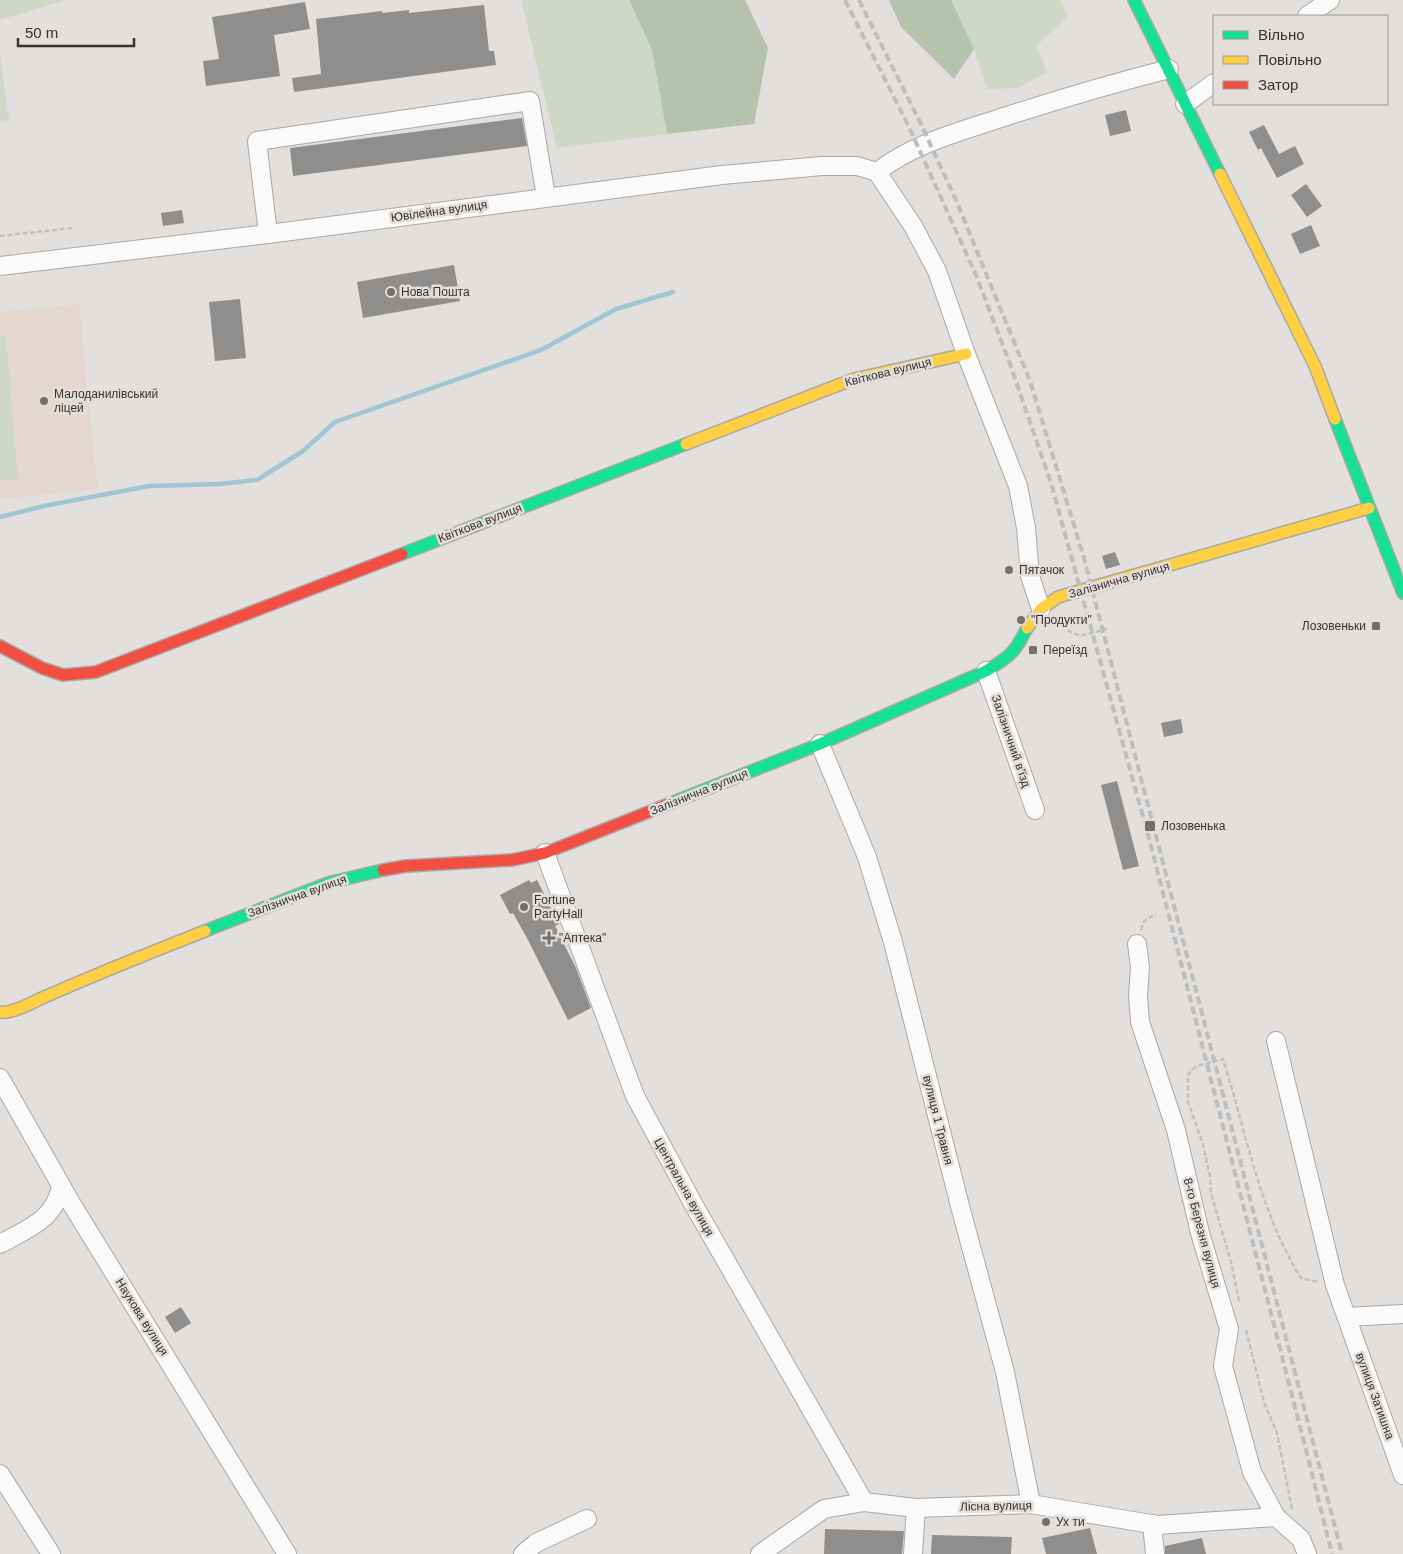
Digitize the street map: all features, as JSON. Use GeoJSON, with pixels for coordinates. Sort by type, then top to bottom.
{"type":"FeatureCollection","features":[{"type":"Feature","properties":{"kind":"street"},"geometry":{"type":"LineString","coordinates":[[1134,0],[1315,366],[1368,508],[1401,580]]}},
{"type":"Feature","properties":{"kind":"street"},"geometry":{"type":"LineString","coordinates":[[1308,15],[1330,0]]}},
{"type":"Feature","properties":{"kind":"street"},"geometry":{"type":"LineString","coordinates":[[1041,609],[1030,576],[1026,528],[1018,486],[966,354],[937,271],[913,226],[877,172],[894,159],[952,134],[1103,86],[1169,69]]}},
{"type":"Feature","properties":{"kind":"street"},"geometry":{"type":"LineString","coordinates":[[1185,104],[1213,84]]}},
{"type":"Feature","properties":{"kind":"street"},"geometry":{"type":"LineString","coordinates":[[268,234],[257,140],[530,101],[546,197]]}},
{"type":"Feature","properties":{"kind":"street","name":"Ювілейна вулиця"},"geometry":{"type":"LineString","coordinates":[[0,266],[722,176],[822,166],[857,166],[877,172]]}},
{"type":"Feature","properties":{"kind":"street","name":"Квіткова вулиця"},"geometry":{"type":"LineString","coordinates":[[0,646],[42,668],[63,675],[96,672],[854,379],[966,354]]}},
{"type":"Feature","properties":{"kind":"street","name":"Залізнична вулиця"},"geometry":{"type":"LineString","coordinates":[[0,1012],[4,1013],[26,1006],[102,971],[328,883],[406,866],[481,863],[512,860],[545,853],[820,744],[986,671],[1007,658],[1019,646],[1028,627],[1041,609],[1058,597],[1368,508]]}},
{"type":"Feature","properties":{"kind":"street","name":"Залізничний в’їзд"},"geometry":{"type":"LineString","coordinates":[[986,671],[1035,810]]}},
{"type":"Feature","properties":{"kind":"street","name":"вулиця 1 Травня"},"geometry":{"type":"LineString","coordinates":[[820,744],[867,857],[893,942],[960,1206],[1005,1372],[1031,1504]]}},
{"type":"Feature","properties":{"kind":"street","name":"Центральна вулиця"},"geometry":{"type":"LineString","coordinates":[[545,853],[635,1096],[695,1207],[864,1502]]}},
{"type":"Feature","properties":{"kind":"street","name":"8-го Березня вулиця"},"geometry":{"type":"LineString","coordinates":[[1137,944],[1140,967],[1138,996],[1140,1022],[1176,1130],[1200,1232],[1229,1329],[1224,1366],[1252,1472],[1276,1517]]}},
{"type":"Feature","properties":{"kind":"street","name":"вулиця Затишна"},"geometry":{"type":"LineString","coordinates":[[1276,1041],[1335,1285],[1403,1475]]}},
{"type":"Feature","properties":{"kind":"street","name":"Наукова вулиця"},"geometry":{"type":"LineString","coordinates":[[0,1078],[61,1186],[288,1554]]}},
{"type":"Feature","properties":{"kind":"street"},"geometry":{"type":"LineString","coordinates":[[0,1244],[43,1219],[57,1200],[61,1186]]}},
{"type":"Feature","properties":{"kind":"street"},"geometry":{"type":"LineString","coordinates":[[1347,1317],[1403,1314]]}},
{"type":"Feature","properties":{"kind":"street"},"geometry":{"type":"LineString","coordinates":[[0,1474],[50,1554]]}},
{"type":"Feature","properties":{"kind":"street","name":"Лісна вулиця"},"geometry":{"type":"LineString","coordinates":[[760,1554],[824,1509],[864,1502],[916,1508],[1031,1504],[1152,1524],[1276,1517]]}},
{"type":"Feature","properties":{"kind":"street"},"geometry":{"type":"LineString","coordinates":[[913,1554],[916,1508]]}},
{"type":"Feature","properties":{"kind":"street"},"geometry":{"type":"LineString","coordinates":[[1276,1517],[1301,1539],[1307,1554]]}},
{"type":"Feature","properties":{"kind":"street"},"geometry":{"type":"LineString","coordinates":[[523,1554],[536,1543],[587,1518]]}},
{"type":"Feature","properties":{"kind":"street"},"geometry":{"type":"LineString","coordinates":[[1152,1524],[1155,1554]]}},
{"type":"Feature","properties":{"kind":"path"},"geometry":{"type":"LineString","coordinates":[[0,236],[72,228]]}},
{"type":"Feature","properties":{"kind":"path"},"geometry":{"type":"LineString","coordinates":[[1041,609],[1065,629],[1080,636],[1107,629]]}},
{"type":"Feature","properties":{"kind":"path"},"geometry":{"type":"LineString","coordinates":[[1137,944],[1144,921],[1156,914]]}},
{"type":"Feature","properties":{"kind":"path"},"geometry":{"type":"LineString","coordinates":[[1241,1308],[1211,1193],[1210,1177],[1203,1144],[1188,1102],[1188,1074],[1197,1066],[1224,1059],[1262,1189],[1288,1257],[1301,1278],[1335,1285]]}},
{"type":"Feature","properties":{"kind":"path"},"geometry":{"type":"LineString","coordinates":[[1245,1327],[1264,1402],[1277,1433],[1292,1511]]}},
{"type":"Feature","properties":{"kind":"shaded area","name":"Малоданилівський ліцей"},"geometry":{"type":"Polygon","coordinates":[[[79,304],[98,489],[0,499],[0,312],[79,304]]]}},
{"type":"Feature","properties":{"kind":"green space"},"geometry":{"type":"Polygon","coordinates":[[[0,0],[63,0],[63,1],[0,20],[0,0]]]}},
{"type":"Feature","properties":{"kind":"green space"},"geometry":{"type":"Polygon","coordinates":[[[521,0],[629,0],[652,50],[667,134],[557,148],[521,0]]]}},
{"type":"Feature","properties":{"kind":"green space"},"geometry":{"type":"Polygon","coordinates":[[[629,0],[745,0],[768,48],[754,124],[667,134],[652,50],[629,0]]]}},
{"type":"Feature","properties":{"kind":"green space"},"geometry":{"type":"Polygon","coordinates":[[[889,0],[951,0],[974,49],[954,79],[901,27],[889,0]]]}},
{"type":"Feature","properties":{"kind":"green space"},"geometry":{"type":"Polygon","coordinates":[[[951,0],[1060,0],[1068,17],[1037,45],[1047,72],[1019,88],[987,89],[974,49],[951,0]]]}},
{"type":"Feature","properties":{"kind":"green space"},"geometry":{"type":"Polygon","coordinates":[[[0,53],[9,120],[0,121],[0,53]]]}},
{"type":"Feature","properties":{"kind":"green space"},"geometry":{"type":"Polygon","coordinates":[[[6,335],[18,480],[0,481],[0,336],[6,335]]]}},
{"type":"Feature","properties":{"kind":"building"},"geometry":{"type":"Polygon","coordinates":[[[305,2],[310,29],[274,35],[280,76],[206,86],[203,61],[219,59],[212,17],[305,2]]]}},
{"type":"Feature","properties":{"kind":"building"},"geometry":{"type":"Polygon","coordinates":[[[484,5],[489,51],[494,51],[496,65],[294,92],[292,78],[321,74],[316,19],[382,11],[382,13],[409,10],[409,13],[484,5]]]}},
{"type":"Feature","properties":{"kind":"building"},"geometry":{"type":"Polygon","coordinates":[[[1126,110],[1131,131],[1110,136],[1105,115],[1126,110]]]}},
{"type":"Feature","properties":{"kind":"building"},"geometry":{"type":"Polygon","coordinates":[[[522,118],[527,146],[293,176],[290,148],[522,118]]]}},
{"type":"Feature","properties":{"kind":"building"},"geometry":{"type":"Polygon","coordinates":[[[1264,125],[1279,154],[1295,146],[1304,164],[1277,178],[1261,148],[1258,150],[1249,132],[1264,125]]]}},
{"type":"Feature","properties":{"kind":"building"},"geometry":{"type":"Polygon","coordinates":[[[1306,184],[1322,206],[1307,217],[1291,195],[1306,184]]]}},
{"type":"Feature","properties":{"kind":"building"},"geometry":{"type":"Polygon","coordinates":[[[182,210],[184,223],[163,226],[161,213],[182,210]]]}},
{"type":"Feature","properties":{"kind":"building"},"geometry":{"type":"Polygon","coordinates":[[[1311,225],[1320,246],[1300,254],[1291,234],[1311,225]]]}},
{"type":"Feature","properties":{"kind":"building"},"geometry":{"type":"Polygon","coordinates":[[[454,265],[460,301],[363,318],[357,282],[454,265]]]}},
{"type":"Feature","properties":{"kind":"building"},"geometry":{"type":"Polygon","coordinates":[[[240,299],[246,358],[215,361],[209,302],[240,299]]]}},
{"type":"Feature","properties":{"kind":"building"},"geometry":{"type":"Polygon","coordinates":[[[1115,552],[1120,565],[1106,569],[1102,556],[1115,552]]]}},
{"type":"Feature","properties":{"kind":"building"},"geometry":{"type":"Polygon","coordinates":[[[1181,719],[1183,733],[1164,737],[1161,723],[1181,719]]]}},
{"type":"Feature","properties":{"kind":"building"},"geometry":{"type":"Polygon","coordinates":[[[1117,781],[1139,866],[1123,870],[1101,785],[1117,781]]]}},
{"type":"Feature","properties":{"kind":"building"},"geometry":{"type":"Polygon","coordinates":[[[529,880],[531,883],[537,880],[559,924],[555,926],[576,968],[591,1008],[568,1020],[528,940],[513,913],[510,914],[500,895],[529,880]]]}},
{"type":"Feature","properties":{"kind":"building"},"geometry":{"type":"Polygon","coordinates":[[[181,1307],[191,1323],[175,1333],[165,1317],[181,1307]]]}},
{"type":"Feature","properties":{"kind":"building"},"geometry":{"type":"Polygon","coordinates":[[[1090,1528],[1097,1554],[1046,1554],[1042,1538],[1090,1528]]]}},
{"type":"Feature","properties":{"kind":"building"},"geometry":{"type":"Polygon","coordinates":[[[825,1529],[904,1531],[902,1554],[824,1554],[825,1529]]]}},
{"type":"Feature","properties":{"kind":"building"},"geometry":{"type":"Polygon","coordinates":[[[932,1535],[1012,1537],[1011,1554],[931,1554],[932,1535]]]}},
{"type":"Feature","properties":{"kind":"building"},"geometry":{"type":"Polygon","coordinates":[[[1202,1538],[1206,1554],[1165,1554],[1165,1546],[1202,1538]]]}},
{"type":"Feature","properties":{"kind":"waterway"},"geometry":{"type":"LineString","coordinates":[[0,517],[44,506],[149,486],[219,484],[257,480],[303,451],[335,422],[541,350],[616,309],[673,292]]}},
{"type":"Feature","properties":{"kind":"railway"},"geometry":{"type":"LineString","coordinates":[[845,0],[909,127],[976,275],[1010,364],[1051,483],[1150,842],[1332,1554]]}},
{"type":"Feature","properties":{"kind":"railway"},"geometry":{"type":"LineString","coordinates":[[859,0],[920,122],[956,200],[1030,381],[1084,558],[1342,1554]]}},
{"type":"Feature","properties":{"kind":"traffic: fast"},"geometry":{"type":"LineString","coordinates":[[1134,0],[1220,174]]}},
{"type":"Feature","properties":{"kind":"traffic: fast"},"geometry":{"type":"LineString","coordinates":[[1335,419],[1403,593]]}},
{"type":"Feature","properties":{"kind":"traffic: fast"},"geometry":{"type":"LineString","coordinates":[[402,554],[686,444]]}},
{"type":"Feature","properties":{"kind":"traffic: fast"},"geometry":{"type":"LineString","coordinates":[[671,803],[820,744],[986,671],[1011,654],[1027,628]]}},
{"type":"Feature","properties":{"kind":"traffic: fast"},"geometry":{"type":"LineString","coordinates":[[205,931],[328,883],[383,870]]}},
{"type":"Feature","properties":{"kind":"traffic: slow"},"geometry":{"type":"LineString","coordinates":[[1220,174],[1315,366],[1335,419]]}},
{"type":"Feature","properties":{"kind":"traffic: slow"},"geometry":{"type":"LineString","coordinates":[[686,444],[854,379],[966,354]]}},
{"type":"Feature","properties":{"kind":"traffic: slow"},"geometry":{"type":"LineString","coordinates":[[1027,628],[1041,609],[1058,597],[1369,508]]}},
{"type":"Feature","properties":{"kind":"traffic: slow"},"geometry":{"type":"LineString","coordinates":[[0,1012],[9,1012],[20,1008],[205,931]]}},
{"type":"Feature","properties":{"kind":"traffic: jam"},"geometry":{"type":"LineString","coordinates":[[0,646],[42,668],[63,675],[96,672],[402,554]]}},
{"type":"Feature","properties":{"kind":"traffic: jam"},"geometry":{"type":"LineString","coordinates":[[383,870],[406,866],[512,860],[545,853],[671,803]]}},
{"type":"Feature","properties":{"kind":"place","name":"Нова Пошта"},"geometry":{"type":"Point","coordinates":[391,292]}},
{"type":"Feature","properties":{"kind":"place","name":"Малоданилівський ліцей"},"geometry":{"type":"Point","coordinates":[44,401]}},
{"type":"Feature","properties":{"kind":"place","name":"Пятачок"},"geometry":{"type":"Point","coordinates":[1009,570]}},
{"type":"Feature","properties":{"kind":"place","name":"\"Продукти\""},"geometry":{"type":"Point","coordinates":[1021,620]}},
{"type":"Feature","properties":{"kind":"place","name":"Лозовеньки"},"geometry":{"type":"Point","coordinates":[1376,626]}},
{"type":"Feature","properties":{"kind":"place","name":"Переїзд"},"geometry":{"type":"Point","coordinates":[1033,650]}},
{"type":"Feature","properties":{"kind":"place","name":"Лозовенька"},"geometry":{"type":"Point","coordinates":[1150,826]}},
{"type":"Feature","properties":{"kind":"place","name":"Fortune PartyHall"},"geometry":{"type":"Point","coordinates":[524,907]}},
{"type":"Feature","properties":{"kind":"place","name":"\"Аптека\""},"geometry":{"type":"Point","coordinates":[549,938]}},
{"type":"Feature","properties":{"kind":"place","name":"Ух ти"},"geometry":{"type":"Point","coordinates":[1046,1522]}}]}
